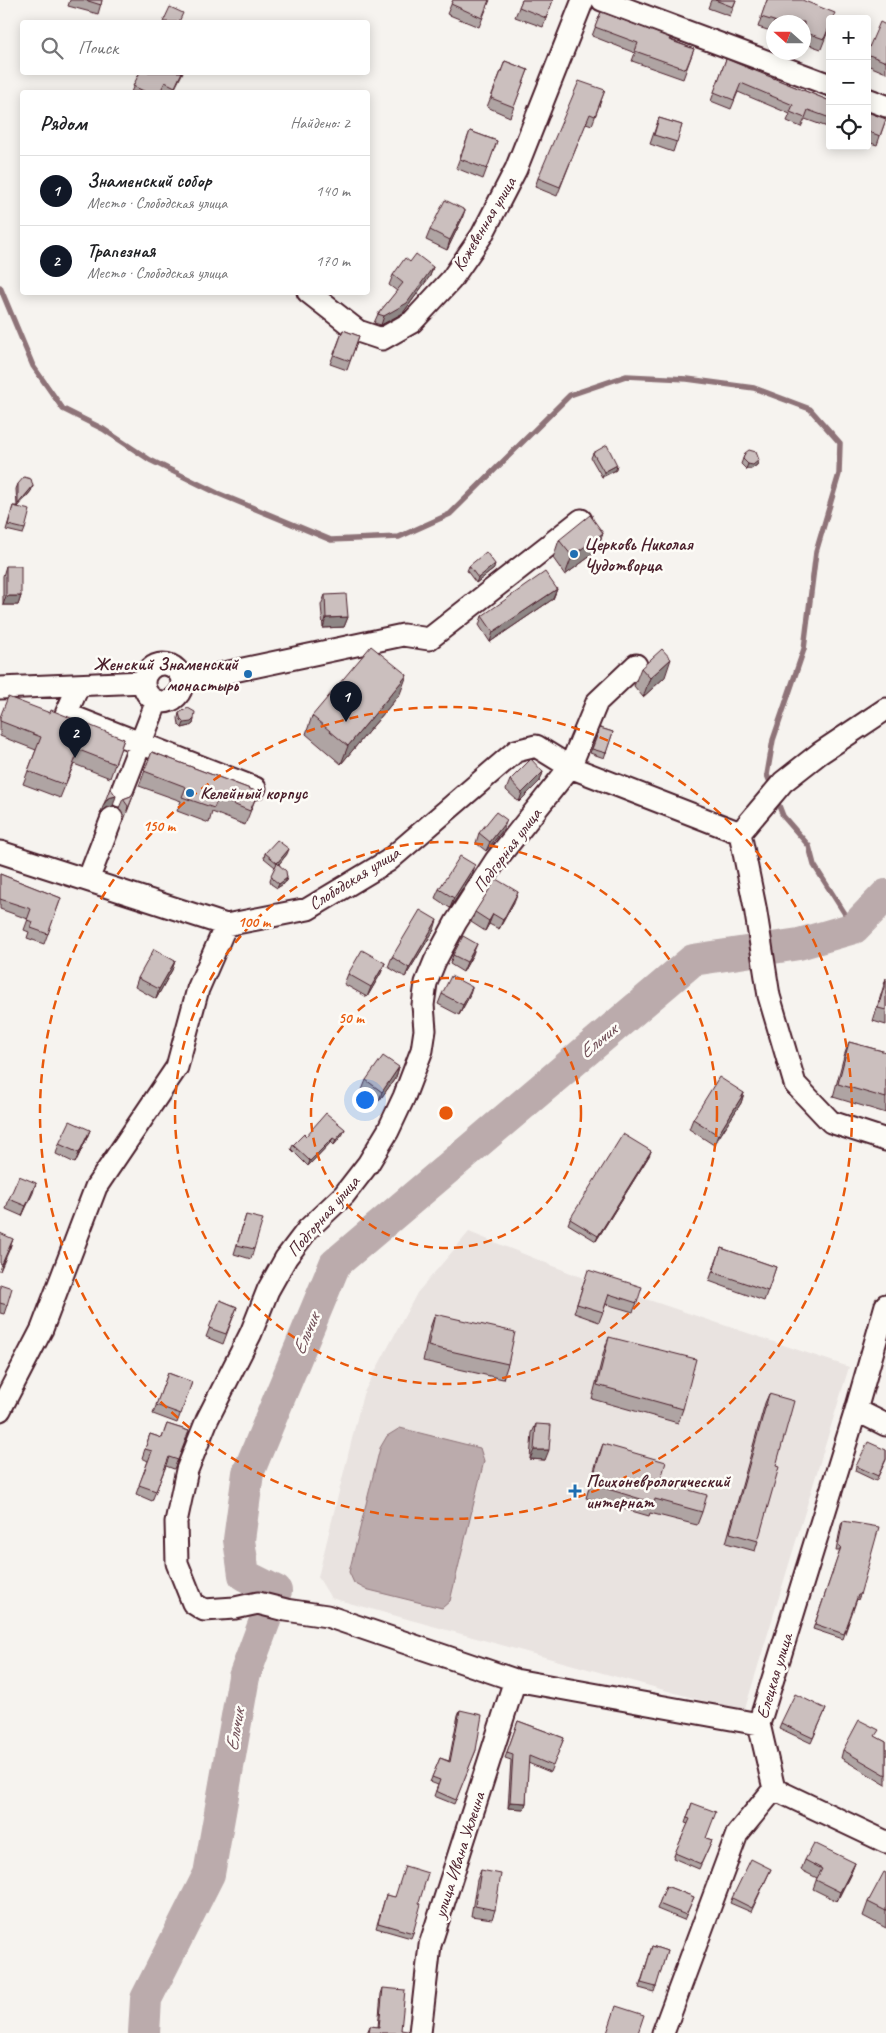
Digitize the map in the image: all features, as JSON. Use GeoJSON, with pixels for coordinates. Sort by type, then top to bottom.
{"type":"FeatureCollection","features":[{"type":"Feature","properties":{"kind":"street","name":"Кожевенная улица"},"geometry":{"type":"LineString","coordinates":[[312,295],[358,331],[382,339],[412,322],[451,280],[482,235],[506,190],[583,0]]}},
{"type":"Feature","properties":{"kind":"street"},"geometry":{"type":"LineString","coordinates":[[602,0],[826,84]]}},
{"type":"Feature","properties":{"kind":"street"},"geometry":{"type":"LineString","coordinates":[[871,100],[886,106]]}},
{"type":"Feature","properties":{"kind":"street"},"geometry":{"type":"LineString","coordinates":[[182,682],[403,635],[429,639],[581,520]]}},
{"type":"Feature","properties":{"kind":"street"},"geometry":{"type":"LineString","coordinates":[[165,664],[176,670],[182,682],[179,693],[174,698],[169,701],[157,701],[148,694],[144,682],[152,668],[165,664]]}},
{"type":"Feature","properties":{"kind":"street","name":"Подгорная улица"},"geometry":{"type":"LineString","coordinates":[[636,665],[597,702],[570,767],[496,860],[456,922],[426,983],[423,1005],[425,1030],[422,1050],[404,1097],[388,1131],[368,1164],[344,1195],[308,1229],[286,1258],[268,1290],[251,1333],[207,1420],[187,1470],[176,1522],[178,1563],[193,1603],[204,1610],[235,1608],[258,1603],[286,1610],[328,1616],[515,1680],[759,1724]]}},
{"type":"Feature","properties":{"kind":"street"},"geometry":{"type":"LineString","coordinates":[[0,688],[144,682]]}},
{"type":"Feature","properties":{"kind":"street"},"geometry":{"type":"LineString","coordinates":[[79,685],[66,714],[255,788]]}},
{"type":"Feature","properties":{"kind":"street"},"geometry":{"type":"LineString","coordinates":[[120,796],[157,701]]}},
{"type":"Feature","properties":{"kind":"street"},"geometry":{"type":"LineString","coordinates":[[740,833],[783,782],[820,753],[886,709]]}},
{"type":"Feature","properties":{"kind":"street","name":"Слободская улица"},"geometry":{"type":"LineString","coordinates":[[0,852],[226,925],[308,909],[388,861],[516,751],[536,746],[570,767]]}},
{"type":"Feature","properties":{"kind":"street"},"geometry":{"type":"LineString","coordinates":[[570,767],[740,833]]}},
{"type":"Feature","properties":{"kind":"street"},"geometry":{"type":"LineString","coordinates":[[88,880],[112,818]]}},
{"type":"Feature","properties":{"kind":"street"},"geometry":{"type":"LineString","coordinates":[[740,833],[755,907],[769,996],[795,1084],[832,1122],[886,1140]]}},
{"type":"Feature","properties":{"kind":"street"},"geometry":{"type":"LineString","coordinates":[[0,1410],[42,1329],[96,1187],[177,1067],[198,989],[226,925]]}},
{"type":"Feature","properties":{"kind":"street","name":"Елецкая улица"},"geometry":{"type":"LineString","coordinates":[[774,1789],[759,1724],[856,1410],[886,1305]]}},
{"type":"Feature","properties":{"kind":"street"},"geometry":{"type":"LineString","coordinates":[[856,1410],[886,1425]]}},
{"type":"Feature","properties":{"kind":"street","name":"улица Ивана Уклеина"},"geometry":{"type":"LineString","coordinates":[[420,2033],[430,1945],[515,1680]]}},
{"type":"Feature","properties":{"kind":"street"},"geometry":{"type":"LineString","coordinates":[[663,2033],[737,1834],[774,1789],[886,1842]]}},
{"type":"Feature","properties":{"kind":"shaded area","name":"Психоневрологический интернат"},"geometry":{"type":"Polygon","coordinates":[[[469,1232],[583,1278],[849,1367],[744,1712],[331,1598],[318,1577],[363,1394],[417,1293],[469,1232]]]}},
{"type":"Feature","properties":{"kind":"shaded area"},"geometry":{"type":"Polygon","coordinates":[[[400,1428],[480,1448],[484,1461],[450,1601],[442,1608],[365,1589],[354,1583],[349,1572],[380,1448],[387,1436],[400,1428]]]}},
{"type":"Feature","properties":{"kind":"building"},"geometry":{"type":"Polygon","coordinates":[[[85,0],[102,0],[101,5],[85,0]]]}},
{"type":"Feature","properties":{"kind":"building"},"geometry":{"type":"Polygon","coordinates":[[[453,0],[489,0],[482,18],[451,4],[453,0]]]}},
{"type":"Feature","properties":{"kind":"building"},"geometry":{"type":"Polygon","coordinates":[[[522,0],[553,0],[546,18],[519,7],[522,0]]]}},
{"type":"Feature","properties":{"kind":"building"},"geometry":{"type":"Polygon","coordinates":[[[715,0],[736,0],[733,7],[715,0]]]}},
{"type":"Feature","properties":{"kind":"building"},"geometry":{"type":"Polygon","coordinates":[[[767,0],[802,0],[835,13],[834,15],[826,15],[826,34],[824,39],[811,34],[811,15],[766,15],[766,19],[761,17],[767,0]]]}},
{"type":"Feature","properties":{"kind":"building"},"geometry":{"type":"Polygon","coordinates":[[[170,7],[183,13],[180,20],[164,20],[170,7]]]}},
{"type":"Feature","properties":{"kind":"building"},"geometry":{"type":"Polygon","coordinates":[[[601,12],[694,49],[686,69],[635,51],[638,43],[595,27],[601,12]]]}},
{"type":"Feature","properties":{"kind":"building"},"geometry":{"type":"Polygon","coordinates":[[[880,22],[886,25],[886,62],[871,56],[871,43],[880,22]]]}},
{"type":"Feature","properties":{"kind":"building"},"geometry":{"type":"Polygon","coordinates":[[[726,59],[826,99],[826,117],[808,110],[805,118],[790,112],[793,105],[741,83],[734,100],[714,92],[726,59]]]}},
{"type":"Feature","properties":{"kind":"building"},"geometry":{"type":"Polygon","coordinates":[[[505,61],[528,70],[514,107],[491,98],[505,61]]]}},
{"type":"Feature","properties":{"kind":"building"},"geometry":{"type":"Polygon","coordinates":[[[138,75],[181,75],[175,87],[165,82],[161,90],[142,90],[133,86],[138,75]]]}},
{"type":"Feature","properties":{"kind":"building"},"geometry":{"type":"Polygon","coordinates":[[[579,81],[605,90],[595,116],[590,114],[560,187],[538,178],[579,81]]]}},
{"type":"Feature","properties":{"kind":"building"},"geometry":{"type":"Polygon","coordinates":[[[871,113],[886,119],[880,136],[871,133],[871,113]]]}},
{"type":"Feature","properties":{"kind":"building"},"geometry":{"type":"Polygon","coordinates":[[[659,118],[682,125],[677,142],[654,135],[659,118]]]}},
{"type":"Feature","properties":{"kind":"building"},"geometry":{"type":"Polygon","coordinates":[[[470,131],[497,141],[487,169],[460,159],[470,131]]]}},
{"type":"Feature","properties":{"kind":"building"},"geometry":{"type":"Polygon","coordinates":[[[445,200],[465,210],[450,240],[430,230],[445,200]]]}},
{"type":"Feature","properties":{"kind":"building"},"geometry":{"type":"Polygon","coordinates":[[[416,254],[433,267],[407,303],[384,316],[378,314],[403,283],[393,275],[405,258],[410,262],[416,254]]]}},
{"type":"Feature","properties":{"kind":"building"},"geometry":{"type":"Polygon","coordinates":[[[343,330],[359,336],[350,361],[334,355],[343,330]]]}},
{"type":"Feature","properties":{"kind":"building"},"geometry":{"type":"Polygon","coordinates":[[[607,445],[617,465],[604,472],[593,453],[607,445]]]}},
{"type":"Feature","properties":{"kind":"building"},"geometry":{"type":"Polygon","coordinates":[[[749,450],[756,452],[759,460],[753,465],[748,464],[743,459],[745,453],[749,450]]]}},
{"type":"Feature","properties":{"kind":"building"},"geometry":{"type":"Polygon","coordinates":[[[24,477],[31,479],[33,486],[18,504],[18,484],[24,477]]]}},
{"type":"Feature","properties":{"kind":"building"},"geometry":{"type":"Polygon","coordinates":[[[13,506],[30,510],[25,529],[8,525],[13,506]]]}},
{"type":"Feature","properties":{"kind":"building"},"geometry":{"type":"Polygon","coordinates":[[[590,515],[603,533],[572,556],[559,540],[590,515]]]}},
{"type":"Feature","properties":{"kind":"building"},"geometry":{"type":"Polygon","coordinates":[[[486,552],[495,564],[478,578],[469,566],[486,552]]]}},
{"type":"Feature","properties":{"kind":"building"},"geometry":{"type":"Polygon","coordinates":[[[6,566],[21,566],[21,596],[6,596],[6,566]]]}},
{"type":"Feature","properties":{"kind":"building"},"geometry":{"type":"Polygon","coordinates":[[[545,572],[557,589],[493,632],[482,616],[545,572]]]}},
{"type":"Feature","properties":{"kind":"building"},"geometry":{"type":"Polygon","coordinates":[[[346,594],[348,617],[326,618],[325,595],[346,594]]]}},
{"type":"Feature","properties":{"kind":"building"},"geometry":{"type":"Polygon","coordinates":[[[371,646],[407,675],[348,746],[312,716],[371,646]]]}},
{"type":"Feature","properties":{"kind":"building"},"geometry":{"type":"Polygon","coordinates":[[[662,649],[671,659],[650,678],[641,668],[662,649]]]}},
{"type":"Feature","properties":{"kind":"building"},"geometry":{"type":"Polygon","coordinates":[[[8,697],[50,713],[51,710],[124,739],[115,764],[79,750],[65,785],[28,771],[41,737],[0,721],[8,697]]]}},
{"type":"Feature","properties":{"kind":"building"},"geometry":{"type":"Polygon","coordinates":[[[188,708],[195,712],[194,719],[191,722],[184,723],[179,713],[188,708]]]}},
{"type":"Feature","properties":{"kind":"building"},"geometry":{"type":"Polygon","coordinates":[[[600,728],[613,732],[606,753],[592,749],[600,728]]]}},
{"type":"Feature","properties":{"kind":"building"},"geometry":{"type":"Polygon","coordinates":[[[152,752],[258,792],[250,811],[218,798],[214,808],[182,797],[186,787],[144,771],[152,752]]]}},
{"type":"Feature","properties":{"kind":"building"},"geometry":{"type":"Polygon","coordinates":[[[531,759],[543,772],[522,793],[510,780],[531,759]]]}},
{"type":"Feature","properties":{"kind":"building"},"geometry":{"type":"Polygon","coordinates":[[[112,783],[111,789],[116,796],[108,798],[104,804],[112,783]]]}},
{"type":"Feature","properties":{"kind":"building"},"geometry":{"type":"Polygon","coordinates":[[[135,791],[127,811],[128,806],[123,799],[131,796],[135,791]]]}},
{"type":"Feature","properties":{"kind":"building"},"geometry":{"type":"Polygon","coordinates":[[[496,812],[507,820],[490,842],[479,833],[496,812]]]}},
{"type":"Feature","properties":{"kind":"building"},"geometry":{"type":"Polygon","coordinates":[[[277,840],[289,849],[277,863],[265,853],[277,840]]]}},
{"type":"Feature","properties":{"kind":"building"},"geometry":{"type":"Polygon","coordinates":[[[460,856],[475,865],[454,898],[439,889],[460,856]]]}},
{"type":"Feature","properties":{"kind":"building"},"geometry":{"type":"Polygon","coordinates":[[[277,863],[286,871],[287,878],[279,884],[271,875],[277,863]]]}},
{"type":"Feature","properties":{"kind":"building"},"geometry":{"type":"Polygon","coordinates":[[[0,874],[61,898],[48,934],[31,928],[33,922],[27,920],[31,909],[0,899],[0,874]]]}},
{"type":"Feature","properties":{"kind":"building"},"geometry":{"type":"Polygon","coordinates":[[[496,879],[518,892],[503,920],[493,914],[489,921],[475,912],[496,879]]]}},
{"type":"Feature","properties":{"kind":"building"},"geometry":{"type":"Polygon","coordinates":[[[420,910],[437,920],[409,968],[392,957],[420,910]]]}},
{"type":"Feature","properties":{"kind":"building"},"geometry":{"type":"Polygon","coordinates":[[[463,936],[477,944],[467,962],[453,955],[463,936]]]}},
{"type":"Feature","properties":{"kind":"building"},"geometry":{"type":"Polygon","coordinates":[[[154,949],[175,961],[159,989],[138,978],[154,949]]]}},
{"type":"Feature","properties":{"kind":"building"},"geometry":{"type":"Polygon","coordinates":[[[362,950],[385,963],[371,987],[348,974],[362,950]]]}},
{"type":"Feature","properties":{"kind":"building"},"geometry":{"type":"Polygon","coordinates":[[[451,976],[472,987],[463,1005],[442,994],[451,976]]]}},
{"type":"Feature","properties":{"kind":"building"},"geometry":{"type":"Polygon","coordinates":[[[886,980],[886,1010],[878,1008],[886,980]]]}},
{"type":"Feature","properties":{"kind":"building"},"geometry":{"type":"Polygon","coordinates":[[[849,1042],[886,1052],[886,1098],[838,1084],[849,1042]]]}},
{"type":"Feature","properties":{"kind":"building"},"geometry":{"type":"Polygon","coordinates":[[[383,1056],[399,1067],[382,1092],[366,1080],[383,1056]]]}},
{"type":"Feature","properties":{"kind":"building"},"geometry":{"type":"Polygon","coordinates":[[[719,1077],[744,1093],[718,1135],[693,1119],[719,1077]]]}},
{"type":"Feature","properties":{"kind":"building"},"geometry":{"type":"Polygon","coordinates":[[[326,1113],[345,1129],[336,1140],[333,1138],[310,1161],[293,1145],[304,1134],[306,1136],[326,1113]]]}},
{"type":"Feature","properties":{"kind":"building"},"geometry":{"type":"Polygon","coordinates":[[[70,1121],[90,1130],[79,1153],[59,1144],[70,1121]]]}},
{"type":"Feature","properties":{"kind":"building"},"geometry":{"type":"Polygon","coordinates":[[[623,1134],[651,1151],[598,1236],[570,1219],[623,1134]]]}},
{"type":"Feature","properties":{"kind":"building"},"geometry":{"type":"Polygon","coordinates":[[[19,1176],[36,1183],[26,1206],[9,1199],[19,1176]]]}},
{"type":"Feature","properties":{"kind":"building"},"geometry":{"type":"Polygon","coordinates":[[[246,1215],[263,1219],[254,1249],[237,1245],[246,1215]]]}},
{"type":"Feature","properties":{"kind":"building"},"geometry":{"type":"Polygon","coordinates":[[[0,1233],[13,1239],[2,1264],[0,1263],[0,1233]]]}},
{"type":"Feature","properties":{"kind":"building"},"geometry":{"type":"Polygon","coordinates":[[[721,1248],[776,1267],[768,1291],[713,1272],[721,1248]]]}},
{"type":"Feature","properties":{"kind":"building"},"geometry":{"type":"Polygon","coordinates":[[[588,1270],[642,1287],[637,1303],[609,1294],[603,1312],[577,1304],[588,1270]]]}},
{"type":"Feature","properties":{"kind":"building"},"geometry":{"type":"Polygon","coordinates":[[[0,1284],[12,1288],[7,1305],[0,1303],[0,1284]]]}},
{"type":"Feature","properties":{"kind":"building"},"geometry":{"type":"Polygon","coordinates":[[[220,1300],[237,1307],[226,1334],[209,1328],[220,1300]]]}},
{"type":"Feature","properties":{"kind":"building"},"geometry":{"type":"Polygon","coordinates":[[[435,1314],[515,1332],[508,1364],[428,1346],[435,1314]]]}},
{"type":"Feature","properties":{"kind":"building"},"geometry":{"type":"Polygon","coordinates":[[[609,1337],[696,1359],[683,1409],[597,1385],[609,1337]]]}},
{"type":"Feature","properties":{"kind":"building"},"geometry":{"type":"Polygon","coordinates":[[[168,1373],[192,1382],[181,1414],[156,1405],[168,1373]]]}},
{"type":"Feature","properties":{"kind":"building"},"geometry":{"type":"Polygon","coordinates":[[[769,1394],[794,1401],[776,1466],[779,1467],[758,1541],[730,1533],[769,1394]]]}},
{"type":"Feature","properties":{"kind":"building"},"geometry":{"type":"Polygon","coordinates":[[[167,1424],[189,1431],[178,1460],[169,1457],[156,1491],[139,1485],[152,1451],[145,1449],[150,1434],[162,1438],[167,1424]]]}},
{"type":"Feature","properties":{"kind":"building"},"geometry":{"type":"Polygon","coordinates":[[[536,1424],[551,1425],[549,1450],[534,1450],[536,1424]]]}},
{"type":"Feature","properties":{"kind":"building"},"geometry":{"type":"Polygon","coordinates":[[[868,1442],[886,1450],[886,1459],[878,1476],[856,1466],[868,1442]]]}},
{"type":"Feature","properties":{"kind":"building"},"geometry":{"type":"Polygon","coordinates":[[[603,1444],[666,1462],[660,1482],[707,1495],[702,1512],[655,1499],[654,1503],[591,1484],[603,1444]]]}},
{"type":"Feature","properties":{"kind":"building"},"geometry":{"type":"Polygon","coordinates":[[[843,1521],[879,1527],[860,1595],[858,1595],[844,1634],[815,1624],[841,1547],[838,1546],[843,1521]]]}},
{"type":"Feature","properties":{"kind":"building"},"geometry":{"type":"Polygon","coordinates":[[[795,1694],[826,1709],[813,1738],[781,1723],[795,1694]]]}},
{"type":"Feature","properties":{"kind":"building"},"geometry":{"type":"Polygon","coordinates":[[[460,1710],[482,1715],[476,1750],[456,1800],[436,1791],[440,1780],[432,1777],[440,1758],[450,1762],[460,1710]]]}},
{"type":"Feature","properties":{"kind":"building"},"geometry":{"type":"Polygon","coordinates":[[[859,1720],[879,1730],[875,1736],[886,1742],[886,1775],[843,1750],[859,1720]]]}},
{"type":"Feature","properties":{"kind":"building"},"geometry":{"type":"Polygon","coordinates":[[[518,1721],[564,1738],[553,1766],[529,1756],[526,1803],[510,1802],[513,1754],[507,1752],[518,1721]]]}},
{"type":"Feature","properties":{"kind":"building"},"geometry":{"type":"Polygon","coordinates":[[[692,1803],[716,1812],[706,1838],[712,1840],[701,1864],[675,1853],[690,1819],[687,1818],[692,1803]]]}},
{"type":"Feature","properties":{"kind":"building"},"geometry":{"type":"Polygon","coordinates":[[[814,1843],[855,1863],[840,1892],[816,1880],[822,1869],[805,1860],[814,1843]]]}},
{"type":"Feature","properties":{"kind":"building"},"geometry":{"type":"Polygon","coordinates":[[[751,1859],[771,1869],[752,1908],[732,1898],[751,1859]]]}},
{"type":"Feature","properties":{"kind":"building"},"geometry":{"type":"Polygon","coordinates":[[[405,1866],[428,1873],[413,1933],[378,1923],[386,1895],[395,1897],[405,1866]]]}},
{"type":"Feature","properties":{"kind":"building"},"geometry":{"type":"Polygon","coordinates":[[[481,1870],[501,1874],[495,1910],[475,1906],[481,1870]]]}},
{"type":"Feature","properties":{"kind":"building"},"geometry":{"type":"Polygon","coordinates":[[[884,1872],[886,1873],[886,1911],[868,1902],[884,1872]]]}},
{"type":"Feature","properties":{"kind":"building"},"geometry":{"type":"Polygon","coordinates":[[[666,1886],[694,1897],[686,1915],[659,1904],[666,1886]]]}},
{"type":"Feature","properties":{"kind":"building"},"geometry":{"type":"Polygon","coordinates":[[[652,1946],[667,1951],[656,1987],[641,1983],[652,1946]]]}},
{"type":"Feature","properties":{"kind":"building"},"geometry":{"type":"Polygon","coordinates":[[[383,1988],[405,1990],[401,2030],[407,2031],[407,2033],[369,2033],[370,2026],[379,2027],[383,1988]]]}},
{"type":"Feature","properties":{"kind":"building"},"geometry":{"type":"Polygon","coordinates":[[[616,2006],[644,2015],[638,2033],[607,2033],[616,2006]]]}},
{"type":"Feature","properties":{"kind":"waterway"},"geometry":{"type":"LineString","coordinates":[[0,287],[33,366],[63,409],[103,429],[150,460],[217,493],[331,540],[399,537],[450,514],[570,395],[626,376],[687,379],[754,388],[810,409],[840,443],[839,474],[816,552],[804,649],[773,740],[767,775],[772,787]]}},
{"type":"Feature","properties":{"kind":"waterway"},"geometry":{"type":"LineString","coordinates":[[776,798],[783,816],[809,846],[814,865],[854,928]]}},
{"type":"Feature","properties":{"kind":"waterway","name":"Ельчик"},"geometry":{"type":"LineString","coordinates":[[144,2033],[146,1999],[209,1874],[244,1677],[276,1591],[244,1575],[239,1540],[248,1473],[335,1264],[693,960],[799,944],[854,928],[886,895]]}},
{"type":"Feature","properties":{"kind":"place","name":"Церковь Николая Чудотворца"},"geometry":{"type":"Point","coordinates":[574,554]}},
{"type":"Feature","properties":{"kind":"place","name":"Женский Знаменский монастырь"},"geometry":{"type":"Point","coordinates":[248,674]}},
{"type":"Feature","properties":{"kind":"place","name":"Знаменский собор"},"geometry":{"type":"Point","coordinates":[346,722]}},
{"type":"Feature","properties":{"kind":"place","name":"Трапезная"},"geometry":{"type":"Point","coordinates":[75,758]}},
{"type":"Feature","properties":{"kind":"place","name":"Келейный корпус"},"geometry":{"type":"Point","coordinates":[190,793]}},
{"type":"Feature","properties":{"kind":"place","name":"Психоневрологический интернат"},"geometry":{"type":"Point","coordinates":[575,1491]}}]}
